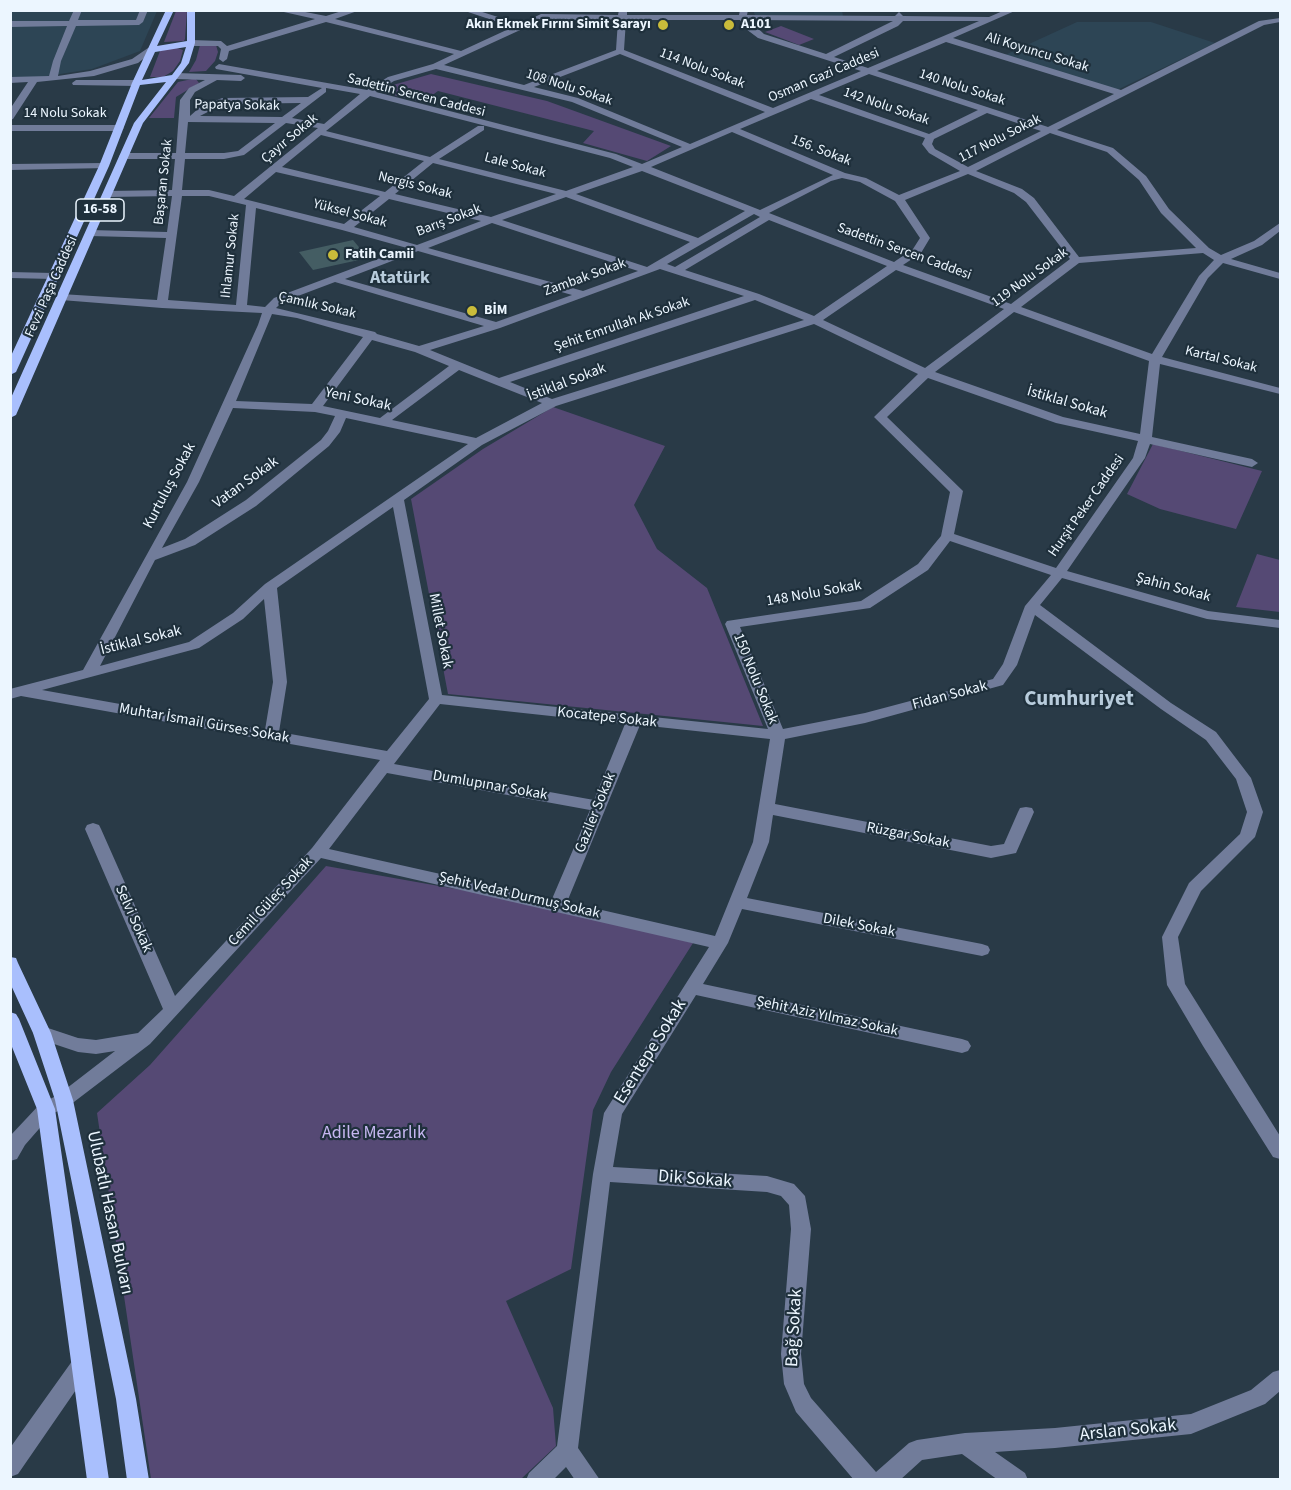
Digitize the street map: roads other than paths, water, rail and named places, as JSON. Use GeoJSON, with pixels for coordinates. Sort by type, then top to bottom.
{"type":"FeatureCollection","features":[{"type":"Feature","properties":{"kind":"main road","name":"Fevzi Paşa Caddesi"},"geometry":{"type":"LineString","coordinates":[[10,372],[104,166],[136,83],[170,10]]}},
{"type":"Feature","properties":{"kind":"main road","name":"Fevzi Paşa Caddesi"},"geometry":{"type":"LineString","coordinates":[[10,415],[139,123],[185,63],[191,43],[191,10]]}},
{"type":"Feature","properties":{"kind":"main road"},"geometry":{"type":"LineString","coordinates":[[151,50],[191,43]]}},
{"type":"Feature","properties":{"kind":"main road"},"geometry":{"type":"LineString","coordinates":[[136,83],[176,76]]}},
{"type":"Feature","properties":{"kind":"main road","name":"Ulubatlı Hasan Bulvarı"},"geometry":{"type":"LineString","coordinates":[[10,963],[42,1033],[64,1100],[126,1399],[138,1479]]}},
{"type":"Feature","properties":{"kind":"main road"},"geometry":{"type":"LineString","coordinates":[[10,1020],[46,1109],[99,1479]]}},
{"type":"Feature","properties":{"kind":"street"},"geometry":{"type":"LineString","coordinates":[[53,79],[78,10]]}},
{"type":"Feature","properties":{"kind":"street"},"geometry":{"type":"LineString","coordinates":[[10,24],[139,22],[144,10]]}},
{"type":"Feature","properties":{"kind":"street"},"geometry":{"type":"LineString","coordinates":[[279,10],[326,19],[462,54]]}},
{"type":"Feature","properties":{"kind":"street"},"geometry":{"type":"LineString","coordinates":[[223,47],[335,10]]}},
{"type":"Feature","properties":{"kind":"street"},"geometry":{"type":"LineString","coordinates":[[191,43],[223,47],[356,10]]}},
{"type":"Feature","properties":{"kind":"street"},"geometry":{"type":"LineString","coordinates":[[466,10],[519,26]]}},
{"type":"Feature","properties":{"kind":"street"},"geometry":{"type":"LineString","coordinates":[[526,10],[541,17],[743,14],[899,15],[994,19]]}},
{"type":"Feature","properties":{"kind":"street"},"geometry":{"type":"LineString","coordinates":[[969,10],[994,19]]}},
{"type":"Feature","properties":{"kind":"street","name":"Osman Gazi Caddesi"},"geometry":{"type":"LineString","coordinates":[[645,166],[1013,10]]}},
{"type":"Feature","properties":{"kind":"street"},"geometry":{"type":"LineString","coordinates":[[527,87],[620,51],[623,14]]}},
{"type":"Feature","properties":{"kind":"street","name":"140 Nolu Sokak"},"geometry":{"type":"LineString","coordinates":[[743,14],[749,27],[761,36],[1110,150],[1143,178],[1165,211],[1205,250],[1221,259],[1281,276]]}},
{"type":"Feature","properties":{"kind":"street"},"geometry":{"type":"LineString","coordinates":[[825,58],[886,30],[899,15]]}},
{"type":"Feature","properties":{"kind":"street","name":"Çayır Sokak"},"geometry":{"type":"LineString","coordinates":[[235,201],[366,95],[392,79],[436,66],[541,17]]}},
{"type":"Feature","properties":{"kind":"street","name":"117 Nolu Sokak"},"geometry":{"type":"LineString","coordinates":[[899,199],[968,171],[1262,23],[1281,20]]}},
{"type":"Feature","properties":{"kind":"street","name":"Ali Koyuncu Sokak"},"geometry":{"type":"LineString","coordinates":[[946,39],[1120,93]]}},
{"type":"Feature","properties":{"kind":"street"},"geometry":{"type":"LineString","coordinates":[[219,67],[223,47]]}},
{"type":"Feature","properties":{"kind":"street"},"geometry":{"type":"LineString","coordinates":[[10,82],[53,79],[117,67],[135,61],[151,50]]}},
{"type":"Feature","properties":{"kind":"street","name":"114 Nolu Sokak"},"geometry":{"type":"LineString","coordinates":[[620,51],[774,112]]}},
{"type":"Feature","properties":{"kind":"street","name":"108 Nolu Sokak"},"geometry":{"type":"LineString","coordinates":[[436,66],[575,100],[690,147]]}},
{"type":"Feature","properties":{"kind":"street","name":"Sadettin Sercen Caddesi"},"geometry":{"type":"LineString","coordinates":[[219,67],[366,95],[613,156],[645,166],[760,214],[896,266],[1155,359]]}},
{"type":"Feature","properties":{"kind":"street","name":"Başaran Sokak"},"geometry":{"type":"LineString","coordinates":[[162,304],[188,119],[186,96],[219,67]]}},
{"type":"Feature","properties":{"kind":"street","name":"Sadettin Sercen Caddesi"},"geometry":{"type":"LineString","coordinates":[[176,76],[252,79],[366,95],[611,162],[645,166]]}},
{"type":"Feature","properties":{"kind":"street"},"geometry":{"type":"LineString","coordinates":[[30,81],[136,83]]}},
{"type":"Feature","properties":{"kind":"street"},"geometry":{"type":"LineString","coordinates":[[10,117],[30,81]]}},
{"type":"Feature","properties":{"kind":"street"},"geometry":{"type":"LineString","coordinates":[[124,156],[233,156],[241,153],[322,90]]}},
{"type":"Feature","properties":{"kind":"street","name":"142 Nolu Sokak"},"geometry":{"type":"LineString","coordinates":[[812,96],[930,137],[927,144],[932,151],[968,171],[1024,195],[1076,260]]}},
{"type":"Feature","properties":{"kind":"street"},"geometry":{"type":"LineString","coordinates":[[188,119],[222,101],[310,100]]}},
{"type":"Feature","properties":{"kind":"street"},"geometry":{"type":"LineString","coordinates":[[930,137],[985,110]]}},
{"type":"Feature","properties":{"kind":"street","name":"Papatya Sokak"},"geometry":{"type":"LineString","coordinates":[[188,119],[284,120],[323,129]]}},
{"type":"Feature","properties":{"kind":"street","name":"14 Nolu Sokak"},"geometry":{"type":"LineString","coordinates":[[10,128],[119,128]]}},
{"type":"Feature","properties":{"kind":"street"},"geometry":{"type":"LineString","coordinates":[[346,228],[433,159],[481,128]]}},
{"type":"Feature","properties":{"kind":"street","name":"Lale Sokak"},"geometry":{"type":"LineString","coordinates":[[323,129],[567,194],[699,242]]}},
{"type":"Feature","properties":{"kind":"street","name":"156. Sokak"},"geometry":{"type":"LineString","coordinates":[[732,129],[842,175],[863,180],[899,199]]}},
{"type":"Feature","properties":{"kind":"street"},"geometry":{"type":"LineString","coordinates":[[10,167],[104,166]]}},
{"type":"Feature","properties":{"kind":"street","name":"Barış Sokak"},"geometry":{"type":"LineString","coordinates":[[268,310],[278,300],[645,166]]}},
{"type":"Feature","properties":{"kind":"street","name":"Nergis Sokak"},"geometry":{"type":"LineString","coordinates":[[276,169],[492,220],[648,271]]}},
{"type":"Feature","properties":{"kind":"street"},"geometry":{"type":"LineString","coordinates":[[676,270],[760,214],[828,179],[842,175]]}},
{"type":"Feature","properties":{"kind":"street","name":"Yüksel Sokak"},"geometry":{"type":"LineString","coordinates":[[108,194],[209,194],[346,228],[582,294]]}},
{"type":"Feature","properties":{"kind":"street"},"geometry":{"type":"LineString","coordinates":[[659,265],[754,296],[815,320],[917,251],[925,238],[899,199]]}},
{"type":"Feature","properties":{"kind":"street","name":"Ihlamur Sokak"},"geometry":{"type":"LineString","coordinates":[[241,309],[251,205]]}},
{"type":"Feature","properties":{"kind":"street","name":"Zambak Sokak"},"geometry":{"type":"LineString","coordinates":[[419,350],[496,326],[648,271],[699,242],[760,214]]}},
{"type":"Feature","properties":{"kind":"street","name":"Hurşit Peker Caddesi"},"geometry":{"type":"LineString","coordinates":[[1059,573],[1139,458],[1146,437],[1155,359],[1204,276],[1221,259],[1258,243],[1281,226]]}},
{"type":"Feature","properties":{"kind":"street"},"geometry":{"type":"LineString","coordinates":[[90,233],[172,235]]}},
{"type":"Feature","properties":{"kind":"street","name":"119 Nolu Sokak"},"geometry":{"type":"LineString","coordinates":[[926,373],[1076,260],[1205,250]]}},
{"type":"Feature","properties":{"kind":"street"},"geometry":{"type":"LineString","coordinates":[[10,275],[53,276]]}},
{"type":"Feature","properties":{"kind":"street"},"geometry":{"type":"LineString","coordinates":[[335,279],[496,326]]}},
{"type":"Feature","properties":{"kind":"street","name":"Şehit Emrullah Ak Sokak"},"geometry":{"type":"LineString","coordinates":[[498,382],[754,296]]}},
{"type":"Feature","properties":{"kind":"street","name":"Çamlık Sokak"},"geometry":{"type":"LineString","coordinates":[[62,297],[268,310],[298,315],[371,334],[419,350],[459,364],[552,403]]}},
{"type":"Feature","properties":{"kind":"street","name":"Kurtuluş Sokak"},"geometry":{"type":"LineString","coordinates":[[90,672],[150,557],[194,482],[264,325],[268,310]]}},
{"type":"Feature","properties":{"kind":"street","name":"İstiklal Sokak"},"geometry":{"type":"LineString","coordinates":[[15,693],[194,645],[238,616],[270,587],[478,442],[552,403],[815,320],[926,373],[1060,420],[1121,435],[1146,437],[1252,463]]}},
{"type":"Feature","properties":{"kind":"street"},"geometry":{"type":"LineString","coordinates":[[315,408],[371,334]]}},
{"type":"Feature","properties":{"kind":"street","name":"Kartal Sokak"},"geometry":{"type":"LineString","coordinates":[[1155,359],[1281,391]]}},
{"type":"Feature","properties":{"kind":"street"},"geometry":{"type":"LineString","coordinates":[[382,422],[459,364]]}},
{"type":"Feature","properties":{"kind":"street","name":"148 Nolu Sokak"},"geometry":{"type":"LineString","coordinates":[[732,624],[865,605],[923,567],[946,536],[957,491],[880,417],[926,373]]}},
{"type":"Feature","properties":{"kind":"street","name":"Yeni Sokak"},"geometry":{"type":"LineString","coordinates":[[229,404],[315,408],[342,412],[478,442]]}},
{"type":"Feature","properties":{"kind":"street","name":"Vatan Sokak"},"geometry":{"type":"LineString","coordinates":[[150,557],[190,542],[251,503],[325,443],[334,432],[342,412]]}},
{"type":"Feature","properties":{"kind":"street","name":"Millet Sokak"},"geometry":{"type":"LineString","coordinates":[[398,497],[436,699]]}},
{"type":"Feature","properties":{"kind":"street","name":"Şahin Sokak"},"geometry":{"type":"LineString","coordinates":[[946,536],[1059,573],[1207,615],[1281,624]]}},
{"type":"Feature","properties":{"kind":"street","name":"Fidan Sokak"},"geometry":{"type":"LineString","coordinates":[[778,735],[865,718],[998,682],[1010,665],[1032,606],[1059,573]]}},
{"type":"Feature","properties":{"kind":"street"},"geometry":{"type":"LineString","coordinates":[[270,587],[280,682],[271,736]]}},
{"type":"Feature","properties":{"kind":"street"},"geometry":{"type":"LineString","coordinates":[[1032,606],[1166,706],[1211,736],[1243,778],[1255,812],[1247,837],[1195,887],[1170,937],[1176,985],[1209,1041],[1281,1151]]}},
{"type":"Feature","properties":{"kind":"street","name":"150 Nolu Sokak"},"geometry":{"type":"LineString","coordinates":[[732,624],[778,735]]}},
{"type":"Feature","properties":{"kind":"street","name":"Muhtar İsmail Gürses Sokak"},"geometry":{"type":"LineString","coordinates":[[15,693],[271,736],[386,762]]}},
{"type":"Feature","properties":{"kind":"street"},"geometry":{"type":"LineString","coordinates":[[386,762],[436,699]]}},
{"type":"Feature","properties":{"kind":"street","name":"Kocatepe Sokak"},"geometry":{"type":"LineString","coordinates":[[436,699],[778,735]]}},
{"type":"Feature","properties":{"kind":"street","name":"Gaziler Sokak"},"geometry":{"type":"LineString","coordinates":[[558,904],[634,721]]}},
{"type":"Feature","properties":{"kind":"street","name":"Esentepe Sokak"},"geometry":{"type":"LineString","coordinates":[[567,1451],[602,1174],[613,1113],[720,943],[761,842],[778,735]]}},
{"type":"Feature","properties":{"kind":"street","name":"Dumlupınar Sokak"},"geometry":{"type":"LineString","coordinates":[[386,762],[599,806]]}},
{"type":"Feature","properties":{"kind":"street","name":"Cemil Güleç Sokak"},"geometry":{"type":"LineString","coordinates":[[46,1109],[64,1100],[144,1039],[318,852],[386,762]]}},
{"type":"Feature","properties":{"kind":"street","name":"Rüzgar Sokak"},"geometry":{"type":"LineString","coordinates":[[766,808],[991,852],[1010,849],[1026,812]]}},
{"type":"Feature","properties":{"kind":"street","name":"Selvi Sokak"},"geometry":{"type":"LineString","coordinates":[[93,829],[172,1010]]}},
{"type":"Feature","properties":{"kind":"street","name":"Şehit Vedat Durmuş Sokak"},"geometry":{"type":"LineString","coordinates":[[318,852],[558,904],[720,943]]}},
{"type":"Feature","properties":{"kind":"street","name":"Dilek Sokak"},"geometry":{"type":"LineString","coordinates":[[737,902],[982,950]]}},
{"type":"Feature","properties":{"kind":"street","name":"Şehit Aziz Yılmaz Sokak"},"geometry":{"type":"LineString","coordinates":[[692,988],[962,1047]]}},
{"type":"Feature","properties":{"kind":"street"},"geometry":{"type":"LineString","coordinates":[[42,1033],[78,1045],[96,1047],[144,1039]]}},
{"type":"Feature","properties":{"kind":"street"},"geometry":{"type":"LineString","coordinates":[[10,1153],[18,1140],[46,1109]]}},
{"type":"Feature","properties":{"kind":"street","name":"Dik Sokak"},"geometry":{"type":"LineString","coordinates":[[602,1174],[767,1184],[787,1190]]}},
{"type":"Feature","properties":{"kind":"street","name":"Bağ Sokak"},"geometry":{"type":"LineString","coordinates":[[787,1190],[798,1202],[801,1229],[791,1354],[794,1384],[803,1405],[869,1479]]}},
{"type":"Feature","properties":{"kind":"street"},"geometry":{"type":"LineString","coordinates":[[10,1467],[82,1364]]}},
{"type":"Feature","properties":{"kind":"street","name":"Arslan Sokak"},"geometry":{"type":"LineString","coordinates":[[883,1479],[916,1450],[965,1443],[1055,1438],[1191,1424],[1258,1397],[1281,1379]]}},
{"type":"Feature","properties":{"kind":"street"},"geometry":{"type":"LineString","coordinates":[[965,1443],[1017,1479]]}},
{"type":"Feature","properties":{"kind":"street"},"geometry":{"type":"LineString","coordinates":[[537,1479],[567,1451],[589,1479]]}},
{"type":"Feature","properties":{"kind":"place","name":"Akın Ekmek Fırını Simit Sarayı"},"geometry":{"type":"Point","coordinates":[663,25]}},
{"type":"Feature","properties":{"kind":"place","name":"A101"},"geometry":{"type":"Point","coordinates":[729,25]}},
{"type":"Feature","properties":{"kind":"place","name":"Fatih Camii"},"geometry":{"type":"Point","coordinates":[333,255]}},
{"type":"Feature","properties":{"kind":"place","name":"BİM"},"geometry":{"type":"Point","coordinates":[472,311]}},
{"type":"Feature","properties":{"kind":"district","name":"Atatürk"},"geometry":{"type":"Point","coordinates":[400,279]}},
{"type":"Feature","properties":{"kind":"district","name":"Cumhuriyet"},"geometry":{"type":"Point","coordinates":[1079,700]}},
{"type":"Feature","properties":{"kind":"park label","name":"Adile Mezarlık"},"geometry":{"type":"Point","coordinates":[374,1134]}}]}
